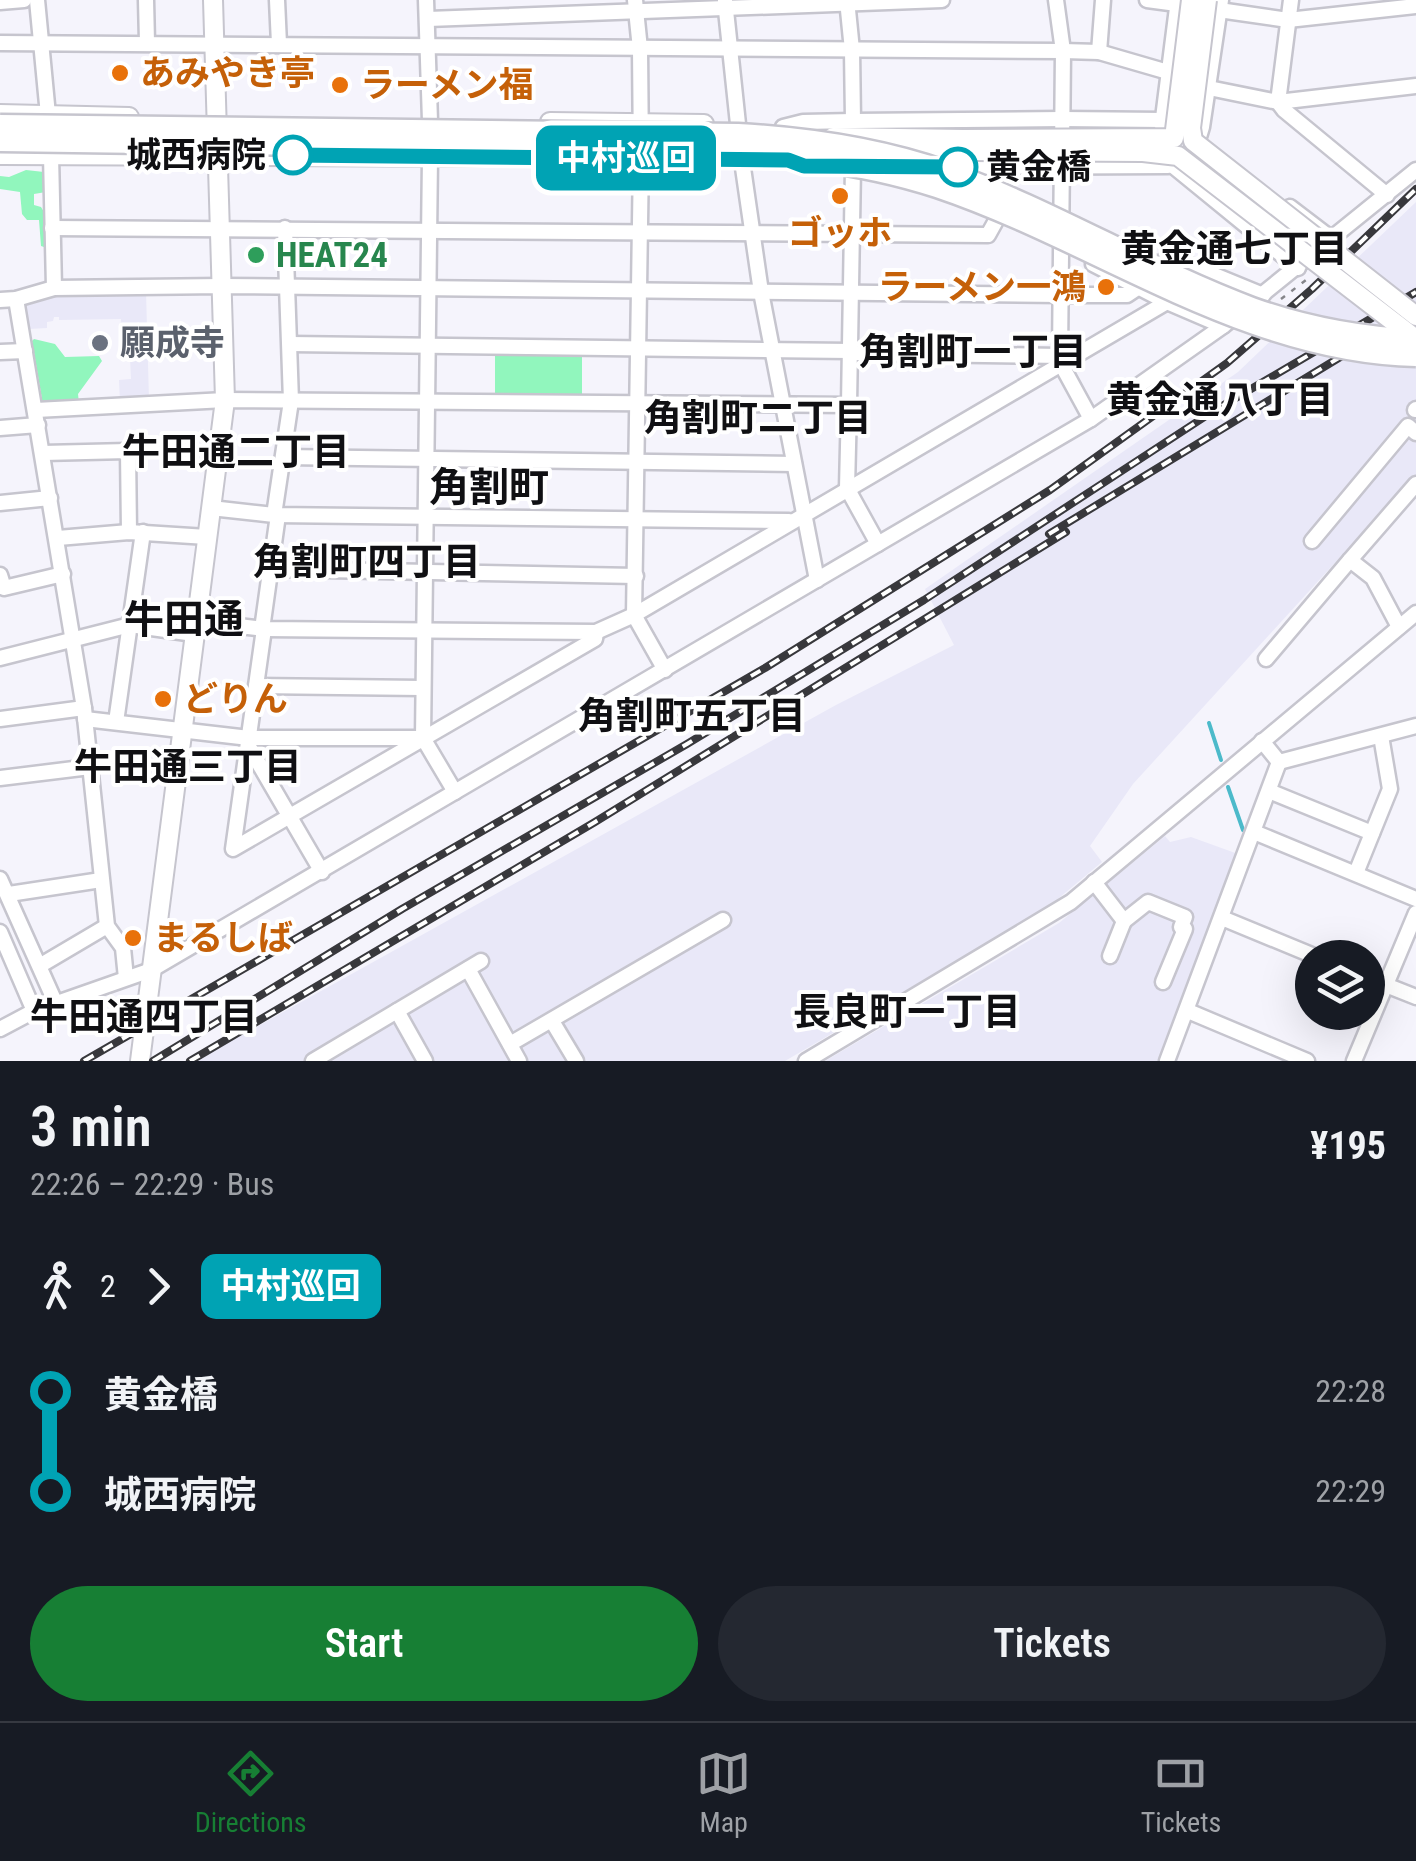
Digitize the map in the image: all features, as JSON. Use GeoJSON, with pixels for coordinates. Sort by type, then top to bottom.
{"type":"FeatureCollection","features":[{"type":"Feature","properties":{"kind":"highway"},"geometry":{"type":"LineString","coordinates":[[0,125],[738,134],[844,145],[895,156],[991,189],[1252,308],[1327,329],[1416,339]]}},
{"type":"Feature","properties":{"kind":"highway"},"geometry":{"type":"LineString","coordinates":[[0,143],[50,154]]}},
{"type":"Feature","properties":{"kind":"highway"},"geometry":{"type":"LineString","coordinates":[[0,143],[681,150],[808,158],[937,188],[1026,223],[1226,314],[1282,334],[1349,349],[1416,356]]}},
{"type":"Feature","properties":{"kind":"main road"},"geometry":{"type":"LineString","coordinates":[[140,1061],[225,400],[213,0]]}},
{"type":"Feature","properties":{"kind":"main road"},"geometry":{"type":"LineString","coordinates":[[1182,1],[1183,145],[1416,339]]}},
{"type":"Feature","properties":{"kind":"main road"},"geometry":{"type":"LineString","coordinates":[[1183,145],[1191,128],[1216,3]]}},
{"type":"Feature","properties":{"kind":"main road"},"geometry":{"type":"LineString","coordinates":[[0,114],[738,124],[783,127],[802,136],[963,145]]}},
{"type":"Feature","properties":{"kind":"main road"},"geometry":{"type":"LineString","coordinates":[[0,155],[742,161],[788,160],[804,152],[963,145],[1183,145],[1416,316]]}},
{"type":"Feature","properties":{"kind":"street"},"geometry":{"type":"LineString","coordinates":[[0,2],[24,0]]}},
{"type":"Feature","properties":{"kind":"street"},"geometry":{"type":"LineString","coordinates":[[37,0],[48,115]]}},
{"type":"Feature","properties":{"kind":"street"},"geometry":{"type":"LineString","coordinates":[[146,0],[147,42]]}},
{"type":"Feature","properties":{"kind":"street"},"geometry":{"type":"LineString","coordinates":[[277,0],[279,44]]}},
{"type":"Feature","properties":{"kind":"street"},"geometry":{"type":"LineString","coordinates":[[426,0],[430,121]]}},
{"type":"Feature","properties":{"kind":"street"},"geometry":{"type":"LineString","coordinates":[[428,19],[636,6],[942,0]]}},
{"type":"Feature","properties":{"kind":"street"},"geometry":{"type":"LineString","coordinates":[[1056,0],[1063,51],[1060,360],[1091,419]]}},
{"type":"Feature","properties":{"kind":"street"},"geometry":{"type":"LineString","coordinates":[[1099,52],[1103,0]]}},
{"type":"Feature","properties":{"kind":"street"},"geometry":{"type":"LineString","coordinates":[[1147,0],[1182,1],[1168,72],[1162,143],[1214,148],[1332,239]]}},
{"type":"Feature","properties":{"kind":"street"},"geometry":{"type":"LineString","coordinates":[[1291,0],[1278,102],[1387,195]]}},
{"type":"Feature","properties":{"kind":"street"},"geometry":{"type":"LineString","coordinates":[[847,2],[853,120]]}},
{"type":"Feature","properties":{"kind":"street"},"geometry":{"type":"LineString","coordinates":[[1183,145],[1209,88],[1216,3],[1288,20],[1416,6]]}},
{"type":"Feature","properties":{"kind":"street"},"geometry":{"type":"LineString","coordinates":[[726,4],[738,124]]}},
{"type":"Feature","properties":{"kind":"street"},"geometry":{"type":"LineString","coordinates":[[636,6],[641,122],[634,614],[665,670]]}},
{"type":"Feature","properties":{"kind":"street"},"geometry":{"type":"LineString","coordinates":[[0,43],[1063,51],[1099,52],[1168,72]]}},
{"type":"Feature","properties":{"kind":"street"},"geometry":{"type":"LineString","coordinates":[[1209,88],[1278,102],[1416,86]]}},
{"type":"Feature","properties":{"kind":"street"},"geometry":{"type":"LineString","coordinates":[[783,127],[802,122],[853,120],[1163,120]]}},
{"type":"Feature","properties":{"kind":"street"},"geometry":{"type":"LineString","coordinates":[[1163,120],[1304,272]]}},
{"type":"Feature","properties":{"kind":"street"},"geometry":{"type":"LineString","coordinates":[[788,160],[804,166],[1062,167],[1183,145]]}},
{"type":"Feature","properties":{"kind":"street"},"geometry":{"type":"LineString","coordinates":[[50,154],[54,288]]}},
{"type":"Feature","properties":{"kind":"street"},"geometry":{"type":"LineString","coordinates":[[430,157],[422,738],[455,792]]}},
{"type":"Feature","properties":{"kind":"street"},"geometry":{"type":"LineString","coordinates":[[742,161],[761,292],[785,406],[798,518],[817,580]]}},
{"type":"Feature","properties":{"kind":"street"},"geometry":{"type":"LineString","coordinates":[[853,167],[939,192],[998,217],[1223,326]]}},
{"type":"Feature","properties":{"kind":"street"},"geometry":{"type":"LineString","coordinates":[[853,167],[847,488],[878,544]]}},
{"type":"Feature","properties":{"kind":"street"},"geometry":{"type":"LineString","coordinates":[[0,1029],[34,1012],[151,970],[1091,419],[1263,295],[1304,272],[1332,239],[1416,170]]}},
{"type":"Feature","properties":{"kind":"street"},"geometry":{"type":"LineString","coordinates":[[52,228],[988,236],[998,217]]}},
{"type":"Feature","properties":{"kind":"street"},"geometry":{"type":"LineString","coordinates":[[285,228],[291,402],[232,850],[595,639],[596,632]]}},
{"type":"Feature","properties":{"kind":"street"},"geometry":{"type":"LineString","coordinates":[[0,300],[54,288],[222,286],[1127,295],[1141,288],[1168,256],[1263,295]]}},
{"type":"Feature","properties":{"kind":"street"},"geometry":{"type":"LineString","coordinates":[[16,299],[84,714],[107,926],[123,948],[126,978]]}},
{"type":"Feature","properties":{"kind":"street"},"geometry":{"type":"LineString","coordinates":[[0,658],[130,624],[596,632],[634,614],[1060,360],[1167,302]]}},
{"type":"Feature","properties":{"kind":"street"},"geometry":{"type":"LineString","coordinates":[[290,344],[773,350],[1060,360]]}},
{"type":"Feature","properties":{"kind":"street"},"geometry":{"type":"LineString","coordinates":[[0,352],[25,352]]}},
{"type":"Feature","properties":{"kind":"street"},"geometry":{"type":"LineString","coordinates":[[0,428],[37,417],[225,400],[849,405]]}},
{"type":"Feature","properties":{"kind":"street"},"geometry":{"type":"LineString","coordinates":[[1312,541],[1408,426],[1416,432]]}},
{"type":"Feature","properties":{"kind":"street"},"geometry":{"type":"LineString","coordinates":[[43,453],[128,451],[136,532],[130,624],[116,722]]}},
{"type":"Feature","properties":{"kind":"street"},"geometry":{"type":"LineString","coordinates":[[284,457],[794,464]]}},
{"type":"Feature","properties":{"kind":"street"},"geometry":{"type":"LineString","coordinates":[[1266,659],[1416,484]]}},
{"type":"Feature","properties":{"kind":"street"},"geometry":{"type":"LineString","coordinates":[[0,502],[50,498]]}},
{"type":"Feature","properties":{"kind":"street"},"geometry":{"type":"LineString","coordinates":[[211,508],[276,515],[798,518]]}},
{"type":"Feature","properties":{"kind":"street"},"geometry":{"type":"LineString","coordinates":[[58,538],[136,532],[207,537]]}},
{"type":"Feature","properties":{"kind":"street"},"geometry":{"type":"LineString","coordinates":[[1350,560],[1373,578],[1399,626]]}},
{"type":"Feature","properties":{"kind":"street"},"geometry":{"type":"LineString","coordinates":[[270,569],[636,576]]}},
{"type":"Feature","properties":{"kind":"street"},"geometry":{"type":"LineString","coordinates":[[0,575],[4,588],[63,574]]}},
{"type":"Feature","properties":{"kind":"street"},"geometry":{"type":"LineString","coordinates":[[806,1061],[1071,902],[1416,613]]}},
{"type":"Feature","properties":{"kind":"street"},"geometry":{"type":"LineString","coordinates":[[256,686],[422,688]]}},
{"type":"Feature","properties":{"kind":"street"},"geometry":{"type":"LineString","coordinates":[[0,718],[84,714],[249,742],[422,738]]}},
{"type":"Feature","properties":{"kind":"street"},"geometry":{"type":"LineString","coordinates":[[1279,762],[1416,726]]}},
{"type":"Feature","properties":{"kind":"street"},"geometry":{"type":"LineString","coordinates":[[1356,873],[1390,788],[1380,736]]}},
{"type":"Feature","properties":{"kind":"street"},"geometry":{"type":"LineString","coordinates":[[1262,741],[1279,762]]}},
{"type":"Feature","properties":{"kind":"street"},"geometry":{"type":"LineString","coordinates":[[249,742],[322,872]]}},
{"type":"Feature","properties":{"kind":"street"},"geometry":{"type":"LineString","coordinates":[[1168,1061],[1279,762]]}},
{"type":"Feature","properties":{"kind":"street"},"geometry":{"type":"LineString","coordinates":[[0,778],[90,767]]}},
{"type":"Feature","properties":{"kind":"street"},"geometry":{"type":"LineString","coordinates":[[1268,792],[1372,833]]}},
{"type":"Feature","properties":{"kind":"street"},"geometry":{"type":"LineString","coordinates":[[1254,832],[1416,899]]}},
{"type":"Feature","properties":{"kind":"street"},"geometry":{"type":"LineString","coordinates":[[0,879],[56,1004]]}},
{"type":"Feature","properties":{"kind":"street"},"geometry":{"type":"LineString","coordinates":[[9,894],[101,880]]}},
{"type":"Feature","properties":{"kind":"street"},"geometry":{"type":"LineString","coordinates":[[1094,882],[1124,922]]}},
{"type":"Feature","properties":{"kind":"street"},"geometry":{"type":"LineString","coordinates":[[1110,956],[1124,922],[1148,902],[1185,917],[1181,927],[1185,929],[1164,982]]}},
{"type":"Feature","properties":{"kind":"street"},"geometry":{"type":"LineString","coordinates":[[1354,1061],[1416,912]]}},
{"type":"Feature","properties":{"kind":"street"},"geometry":{"type":"LineString","coordinates":[[1222,918],[1295,948]]}},
{"type":"Feature","properties":{"kind":"street"},"geometry":{"type":"LineString","coordinates":[[510,1044],[724,920]]}},
{"type":"Feature","properties":{"kind":"street"},"geometry":{"type":"LineString","coordinates":[[41,964],[107,926]]}},
{"type":"Feature","properties":{"kind":"street"},"geometry":{"type":"LineString","coordinates":[[0,932],[34,1012]]}},
{"type":"Feature","properties":{"kind":"street"},"geometry":{"type":"LineString","coordinates":[[313,1061],[474,965],[519,1061]]}},
{"type":"Feature","properties":{"kind":"street"},"geometry":{"type":"LineString","coordinates":[[1386,985],[1416,998]]}},
{"type":"Feature","properties":{"kind":"street"},"geometry":{"type":"LineString","coordinates":[[1188,1011],[1307,1061]]}},
{"type":"Feature","properties":{"kind":"street"},"geometry":{"type":"LineString","coordinates":[[396,1012],[425,1061]]}},
{"type":"Feature","properties":{"kind":"street"},"geometry":{"type":"LineString","coordinates":[[552,1020],[576,1061]]}},
{"type":"Feature","properties":{"kind":"path"},"geometry":{"type":"LineString","coordinates":[[1283,300],[1304,272]]}},
{"type":"Feature","properties":{"kind":"shaded area"},"geometry":{"type":"Polygon","coordinates":[[[1416,202],[1416,474],[1133,784],[1090,846],[1102,862],[1047,908],[785,1061],[195,1061],[836,705],[954,645],[925,589],[1238,372],[1416,202]]]}},
{"type":"Feature","properties":{"kind":"shaded area"},"geometry":{"type":"Polygon","coordinates":[[[146,291],[149,400],[120,402],[119,380],[131,379],[130,358],[135,357],[134,334],[122,334],[121,319],[54,317],[47,322],[47,328],[29,329],[24,302],[38,295],[146,291]]]}},
{"type":"Feature","properties":{"kind":"shaded area"},"geometry":{"type":"Polygon","coordinates":[[[1165,836],[1170,842],[1191,837],[1238,854],[1158,1061],[825,1061],[1059,923],[1165,836]]]}},
{"type":"Feature","properties":{"kind":"green space"},"geometry":{"type":"Polygon","coordinates":[[[26,170],[44,172],[46,192],[34,194],[34,205],[41,207],[47,217],[47,248],[41,246],[39,220],[27,220],[22,214],[20,192],[0,189],[0,176],[26,170]]]}},
{"type":"Feature","properties":{"kind":"green space"},"geometry":{"type":"Polygon","coordinates":[[[34,339],[55,344],[65,357],[99,356],[102,361],[78,394],[79,403],[43,405],[34,339]]]}},
{"type":"Feature","properties":{"kind":"green space"},"geometry":{"type":"Polygon","coordinates":[[[495,349],[582,350],[582,399],[495,398],[495,349]]]}},
{"type":"Feature","properties":{"kind":"waterway"},"geometry":{"type":"LineString","coordinates":[[1209,723],[1221,760]]}},
{"type":"Feature","properties":{"kind":"waterway"},"geometry":{"type":"LineString","coordinates":[[1228,787],[1243,830]]}},
{"type":"Feature","properties":{"kind":"railway"},"geometry":{"type":"LineString","coordinates":[[84,1061],[765,668],[1050,490],[1227,363],[1312,289],[1416,189]]}},
{"type":"Feature","properties":{"kind":"railway"},"geometry":{"type":"LineString","coordinates":[[153,1061],[924,600],[1212,412],[1416,292]]}},
{"type":"Feature","properties":{"kind":"railway"},"geometry":{"type":"LineString","coordinates":[[1049,534],[1416,311]]}},
{"type":"Feature","properties":{"kind":"railway"},"geometry":{"type":"LineString","coordinates":[[190,1061],[595,822],[1066,532]]}},
{"type":"Feature","properties":{"kind":"bus line","name":"中村巡回"},"geometry":{"type":"LineString","coordinates":[[293,155],[788,160],[804,166],[958,167]]}},
{"type":"Feature","properties":{"kind":"place","name":"あみやき亭"},"geometry":{"type":"Point","coordinates":[120,73]}},
{"type":"Feature","properties":{"kind":"place","name":"ラーメン福"},"geometry":{"type":"Point","coordinates":[340,85]}},
{"type":"Feature","properties":{"kind":"place","name":"城西病院"},"geometry":{"type":"Point","coordinates":[293,155]}},
{"type":"Feature","properties":{"kind":"place","name":"黄金橋"},"geometry":{"type":"Point","coordinates":[958,167]}},
{"type":"Feature","properties":{"kind":"place","name":"ゴッホ"},"geometry":{"type":"Point","coordinates":[840,196]}},
{"type":"Feature","properties":{"kind":"place","name":"HEAT24"},"geometry":{"type":"Point","coordinates":[256,255]}},
{"type":"Feature","properties":{"kind":"place","name":"ラーメン一鴻"},"geometry":{"type":"Point","coordinates":[1106,287]}},
{"type":"Feature","properties":{"kind":"place","name":"願成寺"},"geometry":{"type":"Point","coordinates":[100,343]}},
{"type":"Feature","properties":{"kind":"place","name":"どりん"},"geometry":{"type":"Point","coordinates":[163,699]}},
{"type":"Feature","properties":{"kind":"place","name":"まるしば"},"geometry":{"type":"Point","coordinates":[133,938]}},
{"type":"Feature","properties":{"kind":"district","name":"黄金通七丁目"},"geometry":{"type":"Point","coordinates":[1234,249]}},
{"type":"Feature","properties":{"kind":"district","name":"角割町一丁目"},"geometry":{"type":"Point","coordinates":[973,352]}},
{"type":"Feature","properties":{"kind":"district","name":"黄金通八丁目"},"geometry":{"type":"Point","coordinates":[1220,400]}},
{"type":"Feature","properties":{"kind":"district","name":"角割町二丁目"},"geometry":{"type":"Point","coordinates":[758,418]}},
{"type":"Feature","properties":{"kind":"district","name":"牛田通二丁目"},"geometry":{"type":"Point","coordinates":[236,452]}},
{"type":"Feature","properties":{"kind":"district","name":"角割町"},"geometry":{"type":"Point","coordinates":[489,487]}},
{"type":"Feature","properties":{"kind":"district","name":"角割町四丁目"},"geometry":{"type":"Point","coordinates":[367,562]}},
{"type":"Feature","properties":{"kind":"district","name":"牛田通"},"geometry":{"type":"Point","coordinates":[184,619]}},
{"type":"Feature","properties":{"kind":"district","name":"角割町五丁目"},"geometry":{"type":"Point","coordinates":[692,716]}},
{"type":"Feature","properties":{"kind":"district","name":"牛田通三丁目"},"geometry":{"type":"Point","coordinates":[188,767]}},
{"type":"Feature","properties":{"kind":"district","name":"長良町一丁目"},"geometry":{"type":"Point","coordinates":[907,1012]}},
{"type":"Feature","properties":{"kind":"district","name":"牛田通四丁目"},"geometry":{"type":"Point","coordinates":[144,1017]}}]}
